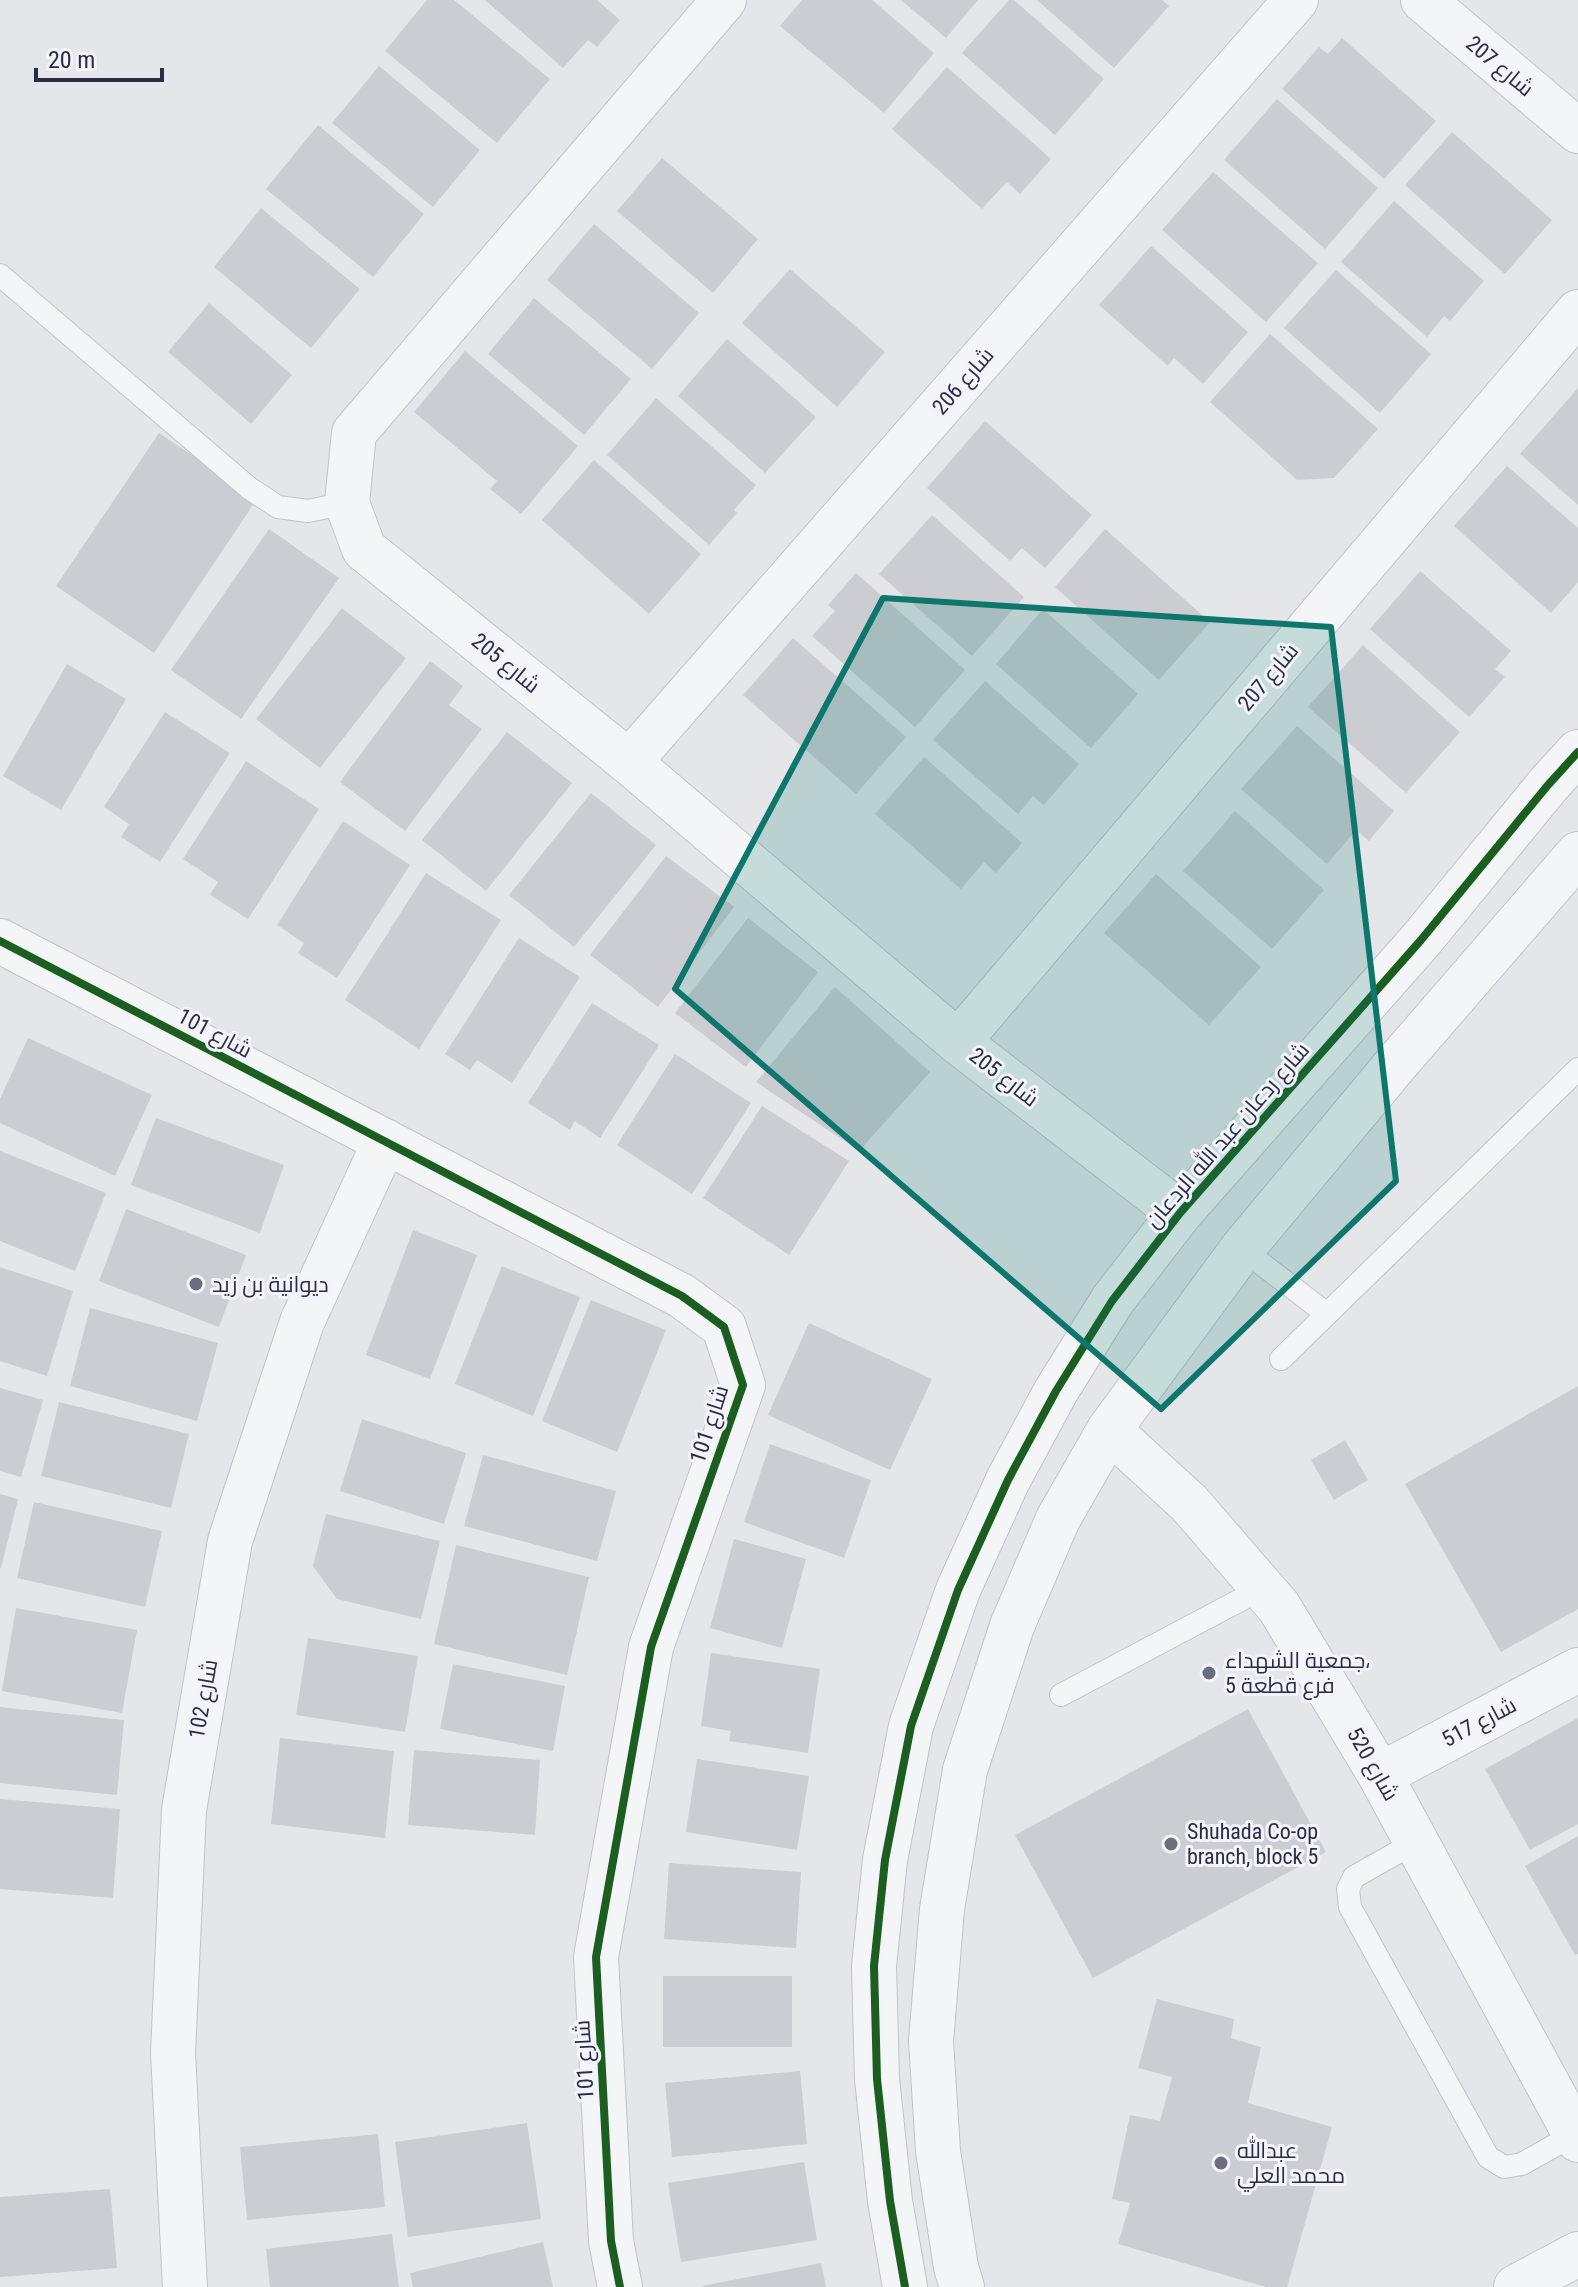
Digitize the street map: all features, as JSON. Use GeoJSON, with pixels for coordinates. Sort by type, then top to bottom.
{"type":"FeatureCollection","features":[{"type":"Feature","properties":{"kind":"street","name":"شارع 205"},"geometry":{"type":"LineString","coordinates":[[724,0],[354,433],[347,503],[364,549],[629,762],[958,1042],[1180,1213]]}},
{"type":"Feature","properties":{"kind":"street","name":"شارع 206"},"geometry":{"type":"LineString","coordinates":[[629,762],[1296,0]]}},
{"type":"Feature","properties":{"kind":"street","name":"شارع 207"},"geometry":{"type":"LineString","coordinates":[[1423,0],[1578,131]]}},
{"type":"Feature","properties":{"kind":"street","name":"شارع 207"},"geometry":{"type":"LineString","coordinates":[[958,1042],[1578,312]]}},
{"type":"Feature","properties":{"kind":"street","name":"شارع ردعان عبد الله الردعان"},"geometry":{"type":"LineString","coordinates":[[904,2280],[890,2201],[877,2079],[874,1966],[885,1860],[911,1726],[958,1590],[1008,1480],[1056,1391],[1112,1301],[1180,1213],[1421,940],[1578,752]]}},
{"type":"Feature","properties":{"kind":"street"},"geometry":{"type":"LineString","coordinates":[[904,2280],[959,2277],[938,2151],[931,2041],[942,1909],[965,1770],[1012,1626],[1058,1519],[1109,1430],[1242,1249],[1396,1064],[1578,854]]}},
{"type":"Feature","properties":{"kind":"street","name":"شارع 101"},"geometry":{"type":"LineString","coordinates":[[1,945],[682,1296],[724,1327],[743,1385],[651,1647],[596,1957],[611,2241],[620,2287]]}},
{"type":"Feature","properties":{"kind":"street","name":"شارع 102"},"geometry":{"type":"LineString","coordinates":[[185,2287],[173,2053],[184,1810],[230,1541],[302,1322],[385,1141]]}},
{"type":"Feature","properties":{"kind":"street","name":"شارع 520"},"geometry":{"type":"LineString","coordinates":[[1109,1430],[1189,1503],[1279,1607],[1380,1775],[1576,2137]]}},
{"type":"Feature","properties":{"kind":"street","name":"شارع 517"},"geometry":{"type":"LineString","coordinates":[[1380,1775],[1578,1670]]}},
{"type":"Feature","properties":{"kind":"street"},"geometry":{"type":"LineString","coordinates":[[1516,2287],[1578,2254]]}},
{"type":"Feature","properties":{"kind":"lane"},"geometry":{"type":"LineString","coordinates":[[0,275],[278,507],[308,511],[347,503]]}},
{"type":"Feature","properties":{"kind":"lane"},"geometry":{"type":"LineString","coordinates":[[1281,1359],[1578,1069]]}},
{"type":"Feature","properties":{"kind":"lane"},"geometry":{"type":"LineString","coordinates":[[1242,1249],[1327,1314]]}},
{"type":"Feature","properties":{"kind":"lane"},"geometry":{"type":"LineString","coordinates":[[1061,1695],[1263,1588]]}},
{"type":"Feature","properties":{"kind":"lane"},"geometry":{"type":"LineString","coordinates":[[1416,1842],[1354,1877],[1348,1889],[1350,1907],[1488,2157],[1504,2167],[1522,2164],[1576,2137]]}},
{"type":"Feature","properties":{"kind":"highlighted area"},"geometry":{"type":"Polygon","coordinates":[[[883,598],[1331,627],[1396,1181],[1161,1409],[675,989],[883,598]]]}},
{"type":"Feature","properties":{"kind":"building"},"geometry":{"type":"Polygon","coordinates":[[[427,0],[454,0],[550,79],[497,143],[385,51],[427,0]]]}},
{"type":"Feature","properties":{"kind":"building"},"geometry":{"type":"Polygon","coordinates":[[[485,0],[597,0],[620,20],[597,47],[588,40],[563,68],[485,0]]]}},
{"type":"Feature","properties":{"kind":"building"},"geometry":{"type":"Polygon","coordinates":[[[802,0],[872,0],[934,53],[884,113],[780,26],[802,0]]]}},
{"type":"Feature","properties":{"kind":"building"},"geometry":{"type":"Polygon","coordinates":[[[901,0],[978,0],[946,38],[901,0]]]}},
{"type":"Feature","properties":{"kind":"building"},"geometry":{"type":"Polygon","coordinates":[[[1009,0],[1014,0],[1104,79],[1055,135],[962,53],[1009,0]]]}},
{"type":"Feature","properties":{"kind":"building"},"geometry":{"type":"Polygon","coordinates":[[[1037,0],[1162,0],[1169,6],[1114,68],[1037,0]]]}},
{"type":"Feature","properties":{"kind":"building"},"geometry":{"type":"Polygon","coordinates":[[[1342,38],[1436,121],[1384,179],[1282,89],[1319,47],[1328,54],[1342,38]]]}},
{"type":"Feature","properties":{"kind":"building"},"geometry":{"type":"Polygon","coordinates":[[[379,66],[480,150],[433,207],[332,123],[379,66]]]}},
{"type":"Feature","properties":{"kind":"building"},"geometry":{"type":"Polygon","coordinates":[[[947,67],[1051,159],[1020,194],[1007,182],[982,209],[892,129],[947,67]]]}},
{"type":"Feature","properties":{"kind":"building"},"geometry":{"type":"Polygon","coordinates":[[[1277,99],[1378,188],[1325,249],[1224,160],[1277,99]]]}},
{"type":"Feature","properties":{"kind":"building"},"geometry":{"type":"Polygon","coordinates":[[[318,125],[424,214],[373,277],[266,189],[318,125]]]}},
{"type":"Feature","properties":{"kind":"building"},"geometry":{"type":"Polygon","coordinates":[[[1452,132],[1552,220],[1505,274],[1405,185],[1452,132]]]}},
{"type":"Feature","properties":{"kind":"building"},"geometry":{"type":"Polygon","coordinates":[[[662,158],[758,239],[713,293],[617,211],[662,158]]]}},
{"type":"Feature","properties":{"kind":"building"},"geometry":{"type":"Polygon","coordinates":[[[1213,172],[1318,263],[1266,322],[1162,230],[1213,172]]]}},
{"type":"Feature","properties":{"kind":"building"},"geometry":{"type":"Polygon","coordinates":[[[1394,201],[1484,281],[1450,321],[1444,316],[1427,337],[1341,262],[1394,201]]]}},
{"type":"Feature","properties":{"kind":"building"},"geometry":{"type":"Polygon","coordinates":[[[261,208],[360,289],[311,348],[214,267],[261,208]]]}},
{"type":"Feature","properties":{"kind":"building"},"geometry":{"type":"Polygon","coordinates":[[[594,224],[699,313],[652,369],[547,280],[594,224]]]}},
{"type":"Feature","properties":{"kind":"building"},"geometry":{"type":"Polygon","coordinates":[[[1151,246],[1248,332],[1203,384],[1174,358],[1168,366],[1099,305],[1151,246]]]}},
{"type":"Feature","properties":{"kind":"building"},"geometry":{"type":"Polygon","coordinates":[[[790,269],[885,352],[837,407],[742,323],[790,269]]]}},
{"type":"Feature","properties":{"kind":"building"},"geometry":{"type":"Polygon","coordinates":[[[1336,270],[1431,354],[1380,413],[1284,328],[1336,270]]]}},
{"type":"Feature","properties":{"kind":"building"},"geometry":{"type":"Polygon","coordinates":[[[534,298],[631,379],[584,435],[488,354],[534,298]]]}},
{"type":"Feature","properties":{"kind":"building"},"geometry":{"type":"Polygon","coordinates":[[[209,303],[292,375],[251,424],[168,352],[209,303]]]}},
{"type":"Feature","properties":{"kind":"building"},"geometry":{"type":"Polygon","coordinates":[[[1270,334],[1378,429],[1334,478],[1297,480],[1210,402],[1270,334]]]}},
{"type":"Feature","properties":{"kind":"building"},"geometry":{"type":"Polygon","coordinates":[[[727,339],[816,417],[765,473],[678,396],[727,339]]]}},
{"type":"Feature","properties":{"kind":"building"},"geometry":{"type":"Polygon","coordinates":[[[465,351],[578,446],[521,514],[490,489],[497,481],[414,412],[465,351]]]}},
{"type":"Feature","properties":{"kind":"building"},"geometry":{"type":"Polygon","coordinates":[[[1578,388],[1578,505],[1520,454],[1578,388]]]}},
{"type":"Feature","properties":{"kind":"building"},"geometry":{"type":"Polygon","coordinates":[[[656,398],[756,485],[709,545],[607,455],[656,398]]]}},
{"type":"Feature","properties":{"kind":"building"},"geometry":{"type":"Polygon","coordinates":[[[985,421],[1092,515],[1045,568],[1022,548],[1010,561],[927,488],[985,421]]]}},
{"type":"Feature","properties":{"kind":"building"},"geometry":{"type":"Polygon","coordinates":[[[159,433],[257,499],[154,653],[56,586],[159,433]]]}},
{"type":"Feature","properties":{"kind":"building"},"geometry":{"type":"Polygon","coordinates":[[[594,460],[701,554],[649,614],[542,520],[594,460]]]}},
{"type":"Feature","properties":{"kind":"building"},"geometry":{"type":"Polygon","coordinates":[[[1507,466],[1578,528],[1578,582],[1551,613],[1454,526],[1507,466]]]}},
{"type":"Feature","properties":{"kind":"building"},"geometry":{"type":"Polygon","coordinates":[[[932,515],[1024,597],[972,656],[879,574],[932,515]]]}},
{"type":"Feature","properties":{"kind":"building"},"geometry":{"type":"Polygon","coordinates":[[[269,529],[339,578],[241,719],[171,670],[269,529]]]}},
{"type":"Feature","properties":{"kind":"building"},"geometry":{"type":"Polygon","coordinates":[[[1105,529],[1210,622],[1159,680],[1055,587],[1105,529]]]}},
{"type":"Feature","properties":{"kind":"building"},"geometry":{"type":"Polygon","coordinates":[[[1420,571],[1511,651],[1495,669],[1505,677],[1469,717],[1370,629],[1420,571]]]}},
{"type":"Feature","properties":{"kind":"building"},"geometry":{"type":"Polygon","coordinates":[[[856,573],[965,670],[915,727],[812,636],[835,611],[828,605],[856,573]]]}},
{"type":"Feature","properties":{"kind":"building"},"geometry":{"type":"Polygon","coordinates":[[[342,608],[406,658],[320,768],[256,719],[342,608]]]}},
{"type":"Feature","properties":{"kind":"building"},"geometry":{"type":"Polygon","coordinates":[[[1043,609],[1138,694],[1091,748],[996,664],[1043,609]]]}},
{"type":"Feature","properties":{"kind":"building"},"geometry":{"type":"Polygon","coordinates":[[[793,638],[906,737],[856,794],[743,695],[793,638]]]}},
{"type":"Feature","properties":{"kind":"building"},"geometry":{"type":"Polygon","coordinates":[[[1363,645],[1460,732],[1406,793],[1308,707],[1363,645]]]}},
{"type":"Feature","properties":{"kind":"building"},"geometry":{"type":"Polygon","coordinates":[[[430,661],[463,686],[449,705],[482,729],[405,831],[340,782],[430,661]]]}},
{"type":"Feature","properties":{"kind":"building"},"geometry":{"type":"Polygon","coordinates":[[[67,664],[126,699],[61,810],[3,776],[67,664]]]}},
{"type":"Feature","properties":{"kind":"building"},"geometry":{"type":"Polygon","coordinates":[[[985,681],[1079,764],[1044,805],[1033,796],[1018,814],[933,740],[985,681]]]}},
{"type":"Feature","properties":{"kind":"building"},"geometry":{"type":"Polygon","coordinates":[[[165,712],[230,753],[160,862],[121,837],[129,824],[104,807],[165,712]]]}},
{"type":"Feature","properties":{"kind":"building"},"geometry":{"type":"Polygon","coordinates":[[[1297,726],[1394,811],[1369,841],[1356,830],[1327,864],[1241,789],[1297,726]]]}},
{"type":"Feature","properties":{"kind":"building"},"geometry":{"type":"Polygon","coordinates":[[[507,732],[572,783],[486,891],[422,840],[507,732]]]}},
{"type":"Feature","properties":{"kind":"building"},"geometry":{"type":"Polygon","coordinates":[[[924,757],[1022,843],[996,873],[984,862],[961,889],[875,814],[924,757]]]}},
{"type":"Feature","properties":{"kind":"building"},"geometry":{"type":"Polygon","coordinates":[[[246,761],[319,809],[248,919],[210,895],[218,882],[183,859],[246,761]]]}},
{"type":"Feature","properties":{"kind":"building"},"geometry":{"type":"Polygon","coordinates":[[[591,793],[656,845],[574,947],[509,895],[591,793]]]}},
{"type":"Feature","properties":{"kind":"building"},"geometry":{"type":"Polygon","coordinates":[[[1235,811],[1324,890],[1272,949],[1183,871],[1235,811]]]}},
{"type":"Feature","properties":{"kind":"building"},"geometry":{"type":"Polygon","coordinates":[[[343,821],[410,865],[337,978],[298,953],[304,943],[277,925],[343,821]]]}},
{"type":"Feature","properties":{"kind":"building"},"geometry":{"type":"Polygon","coordinates":[[[666,856],[734,907],[658,1007],[590,955],[666,856]]]}},
{"type":"Feature","properties":{"kind":"building"},"geometry":{"type":"Polygon","coordinates":[[[426,873],[501,920],[419,1049],[345,1000],[426,873]]]}},
{"type":"Feature","properties":{"kind":"building"},"geometry":{"type":"Polygon","coordinates":[[[1156,874],[1261,967],[1209,1025],[1104,933],[1156,874]]]}},
{"type":"Feature","properties":{"kind":"building"},"geometry":{"type":"Polygon","coordinates":[[[748,918],[818,972],[746,1067],[675,1013],[748,918]]]}},
{"type":"Feature","properties":{"kind":"building"},"geometry":{"type":"Polygon","coordinates":[[[519,938],[580,977],[512,1083],[477,1060],[470,1070],[445,1054],[519,938]]]}},
{"type":"Feature","properties":{"kind":"building"},"geometry":{"type":"Polygon","coordinates":[[[835,987],[930,1072],[859,1151],[756,1082],[835,987]]]}},
{"type":"Feature","properties":{"kind":"building"},"geometry":{"type":"Polygon","coordinates":[[[592,1003],[659,1045],[600,1138],[575,1121],[570,1130],[528,1103],[592,1003]]]}},
{"type":"Feature","properties":{"kind":"building"},"geometry":{"type":"Polygon","coordinates":[[[28,1038],[152,1095],[115,1176],[0,1123],[0,1099],[28,1038]]]}},
{"type":"Feature","properties":{"kind":"building"},"geometry":{"type":"Polygon","coordinates":[[[675,1054],[751,1103],[692,1194],[617,1145],[675,1054]]]}},
{"type":"Feature","properties":{"kind":"building"},"geometry":{"type":"Polygon","coordinates":[[[762,1106],[849,1161],[789,1255],[703,1198],[762,1106]]]}},
{"type":"Feature","properties":{"kind":"building"},"geometry":{"type":"Polygon","coordinates":[[[156,1118],[284,1165],[260,1233],[131,1185],[156,1118]]]}},
{"type":"Feature","properties":{"kind":"building"},"geometry":{"type":"Polygon","coordinates":[[[0,1151],[106,1193],[75,1271],[0,1241],[0,1151]]]}},
{"type":"Feature","properties":{"kind":"building"},"geometry":{"type":"Polygon","coordinates":[[[126,1209],[246,1255],[219,1327],[99,1281],[126,1209]]]}},
{"type":"Feature","properties":{"kind":"building"},"geometry":{"type":"Polygon","coordinates":[[[413,1230],[477,1255],[430,1379],[366,1355],[413,1230]]]}},
{"type":"Feature","properties":{"kind":"building"},"geometry":{"type":"Polygon","coordinates":[[[502,1266],[580,1297],[533,1416],[455,1384],[502,1266]]]}},
{"type":"Feature","properties":{"kind":"building"},"geometry":{"type":"Polygon","coordinates":[[[0,1267],[73,1291],[47,1376],[0,1361],[0,1267]]]}},
{"type":"Feature","properties":{"kind":"building"},"geometry":{"type":"Polygon","coordinates":[[[591,1300],[666,1330],[617,1452],[542,1421],[591,1300]]]}},
{"type":"Feature","properties":{"kind":"building"},"geometry":{"type":"Polygon","coordinates":[[[90,1308],[218,1343],[197,1421],[70,1386],[90,1308]]]}},
{"type":"Feature","properties":{"kind":"building"},"geometry":{"type":"Polygon","coordinates":[[[809,1323],[932,1379],[890,1470],[768,1415],[809,1323]]]}},
{"type":"Feature","properties":{"kind":"building"},"geometry":{"type":"Polygon","coordinates":[[[1578,1386],[1578,1609],[1501,1652],[1405,1484],[1578,1386]]]}},
{"type":"Feature","properties":{"kind":"building"},"geometry":{"type":"Polygon","coordinates":[[[0,1388],[43,1400],[21,1477],[0,1471],[0,1388]]]}},
{"type":"Feature","properties":{"kind":"building"},"geometry":{"type":"Polygon","coordinates":[[[59,1402],[189,1434],[171,1508],[41,1476],[59,1402]]]}},
{"type":"Feature","properties":{"kind":"building"},"geometry":{"type":"Polygon","coordinates":[[[362,1419],[466,1453],[444,1524],[340,1491],[362,1419]]]}},
{"type":"Feature","properties":{"kind":"building"},"geometry":{"type":"Polygon","coordinates":[[[1345,1440],[1368,1480],[1334,1500],[1311,1460],[1345,1440]]]}},
{"type":"Feature","properties":{"kind":"building"},"geometry":{"type":"Polygon","coordinates":[[[770,1444],[871,1480],[844,1558],[744,1522],[770,1444]]]}},
{"type":"Feature","properties":{"kind":"building"},"geometry":{"type":"Polygon","coordinates":[[[483,1455],[616,1491],[597,1561],[464,1526],[483,1455]]]}},
{"type":"Feature","properties":{"kind":"building"},"geometry":{"type":"Polygon","coordinates":[[[0,1494],[18,1499],[1,1568],[0,1568],[0,1494]]]}},
{"type":"Feature","properties":{"kind":"building"},"geometry":{"type":"Polygon","coordinates":[[[34,1502],[162,1531],[145,1607],[17,1578],[34,1502]]]}},
{"type":"Feature","properties":{"kind":"building"},"geometry":{"type":"Polygon","coordinates":[[[326,1514],[440,1541],[421,1619],[337,1599],[313,1566],[326,1514]]]}},
{"type":"Feature","properties":{"kind":"building"},"geometry":{"type":"Polygon","coordinates":[[[734,1539],[806,1559],[782,1648],[710,1628],[734,1539]]]}},
{"type":"Feature","properties":{"kind":"building"},"geometry":{"type":"Polygon","coordinates":[[[456,1545],[589,1577],[567,1675],[434,1644],[456,1545]]]}},
{"type":"Feature","properties":{"kind":"building"},"geometry":{"type":"Polygon","coordinates":[[[16,1608],[137,1630],[122,1713],[2,1691],[16,1608]]]}},
{"type":"Feature","properties":{"kind":"building"},"geometry":{"type":"Polygon","coordinates":[[[308,1638],[418,1656],[405,1732],[296,1715],[308,1638]]]}},
{"type":"Feature","properties":{"kind":"building"},"geometry":{"type":"Polygon","coordinates":[[[711,1653],[820,1669],[808,1753],[729,1741],[731,1731],[701,1726],[711,1653]]]}},
{"type":"Feature","properties":{"kind":"building"},"geometry":{"type":"Polygon","coordinates":[[[453,1664],[565,1686],[553,1751],[440,1729],[453,1664]]]}},
{"type":"Feature","properties":{"kind":"building"},"geometry":{"type":"Polygon","coordinates":[[[0,1707],[124,1720],[117,1795],[0,1783],[0,1707]]]}},
{"type":"Feature","properties":{"kind":"building","name":"Shuhada Co-op branch, block 5"},"geometry":{"type":"Polygon","coordinates":[[[1248,1709],[1326,1852],[1093,1978],[1015,1835],[1248,1709]]]}},
{"type":"Feature","properties":{"kind":"building"},"geometry":{"type":"Polygon","coordinates":[[[1578,1718],[1578,1824],[1530,1850],[1485,1769],[1578,1718]]]}},
{"type":"Feature","properties":{"kind":"building"},"geometry":{"type":"Polygon","coordinates":[[[280,1738],[394,1751],[385,1838],[271,1824],[280,1738]]]}},
{"type":"Feature","properties":{"kind":"building"},"geometry":{"type":"Polygon","coordinates":[[[414,1750],[540,1760],[535,1835],[408,1825],[414,1750]]]}},
{"type":"Feature","properties":{"kind":"building"},"geometry":{"type":"Polygon","coordinates":[[[697,1759],[809,1776],[797,1850],[686,1832],[697,1759]]]}},
{"type":"Feature","properties":{"kind":"building"},"geometry":{"type":"Polygon","coordinates":[[[0,1799],[120,1809],[113,1898],[0,1889],[0,1799]]]}},
{"type":"Feature","properties":{"kind":"building"},"geometry":{"type":"Polygon","coordinates":[[[1578,1836],[1578,1954],[1575,1955],[1525,1866],[1578,1836]]]}},
{"type":"Feature","properties":{"kind":"building"},"geometry":{"type":"Polygon","coordinates":[[[669,1863],[801,1872],[796,1948],[664,1939],[669,1863]]]}},
{"type":"Feature","properties":{"kind":"building"},"geometry":{"type":"Polygon","coordinates":[[[663,1976],[792,1976],[792,2047],[663,2047],[663,1976]]]}},
{"type":"Feature","properties":{"kind":"building","name":"عبدالله محمد العلي"},"geometry":{"type":"Polygon","coordinates":[[[1157,1999],[1234,2019],[1231,2038],[1261,2047],[1248,2103],[1332,2127],[1287,2287],[1266,2287],[1118,2244],[1130,2203],[1112,2199],[1130,2115],[1160,2121],[1172,2077],[1138,2068],[1157,1999]]]}},
{"type":"Feature","properties":{"kind":"building"},"geometry":{"type":"Polygon","coordinates":[[[800,2071],[807,2144],[672,2157],[665,2083],[800,2071]]]}},
{"type":"Feature","properties":{"kind":"building"},"geometry":{"type":"Polygon","coordinates":[[[527,2123],[541,2219],[408,2237],[395,2142],[527,2123]]]}},
{"type":"Feature","properties":{"kind":"building"},"geometry":{"type":"Polygon","coordinates":[[[378,2134],[385,2207],[247,2220],[240,2147],[378,2134]]]}},
{"type":"Feature","properties":{"kind":"building"},"geometry":{"type":"Polygon","coordinates":[[[804,2162],[817,2240],[681,2262],[668,2183],[804,2162]]]}},
{"type":"Feature","properties":{"kind":"building"},"geometry":{"type":"Polygon","coordinates":[[[110,2189],[117,2268],[0,2277],[0,2197],[110,2189]]]}},
{"type":"Feature","properties":{"kind":"building"},"geometry":{"type":"Polygon","coordinates":[[[392,2234],[399,2287],[270,2287],[266,2249],[392,2234]]]}},
{"type":"Feature","properties":{"kind":"building"},"geometry":{"type":"Polygon","coordinates":[[[543,2242],[553,2287],[413,2287],[410,2273],[543,2242]]]}},
{"type":"Feature","properties":{"kind":"building"},"geometry":{"type":"Polygon","coordinates":[[[821,2263],[826,2287],[702,2287],[702,2286],[821,2263]]]}},
{"type":"Feature","properties":{"kind":"cycle path"},"geometry":{"type":"LineString","coordinates":[[905,2287],[890,2201],[877,2079],[874,1966],[885,1860],[911,1726],[958,1590],[1008,1480],[1056,1391],[1112,1301],[1180,1213],[1421,940],[1578,752]]}},
{"type":"Feature","properties":{"kind":"cycle path"},"geometry":{"type":"LineString","coordinates":[[0,941],[682,1296],[724,1327],[743,1385],[651,1647],[596,1957],[611,2241],[620,2287]]}},
{"type":"Feature","properties":{"kind":"place","name":"ديوانية بن زيد"},"geometry":{"type":"Point","coordinates":[196,1284]}},
{"type":"Feature","properties":{"kind":"place","name":"جمعية الشهداء، فرع قطعة 5"},"geometry":{"type":"Point","coordinates":[1209,1673]}},
{"type":"Feature","properties":{"kind":"place","name":"Shuhada Co-op branch, block 5"},"geometry":{"type":"Point","coordinates":[1171,1844]}},
{"type":"Feature","properties":{"kind":"place","name":"عبدالله محمد العلي"},"geometry":{"type":"Point","coordinates":[1221,2163]}}]}
